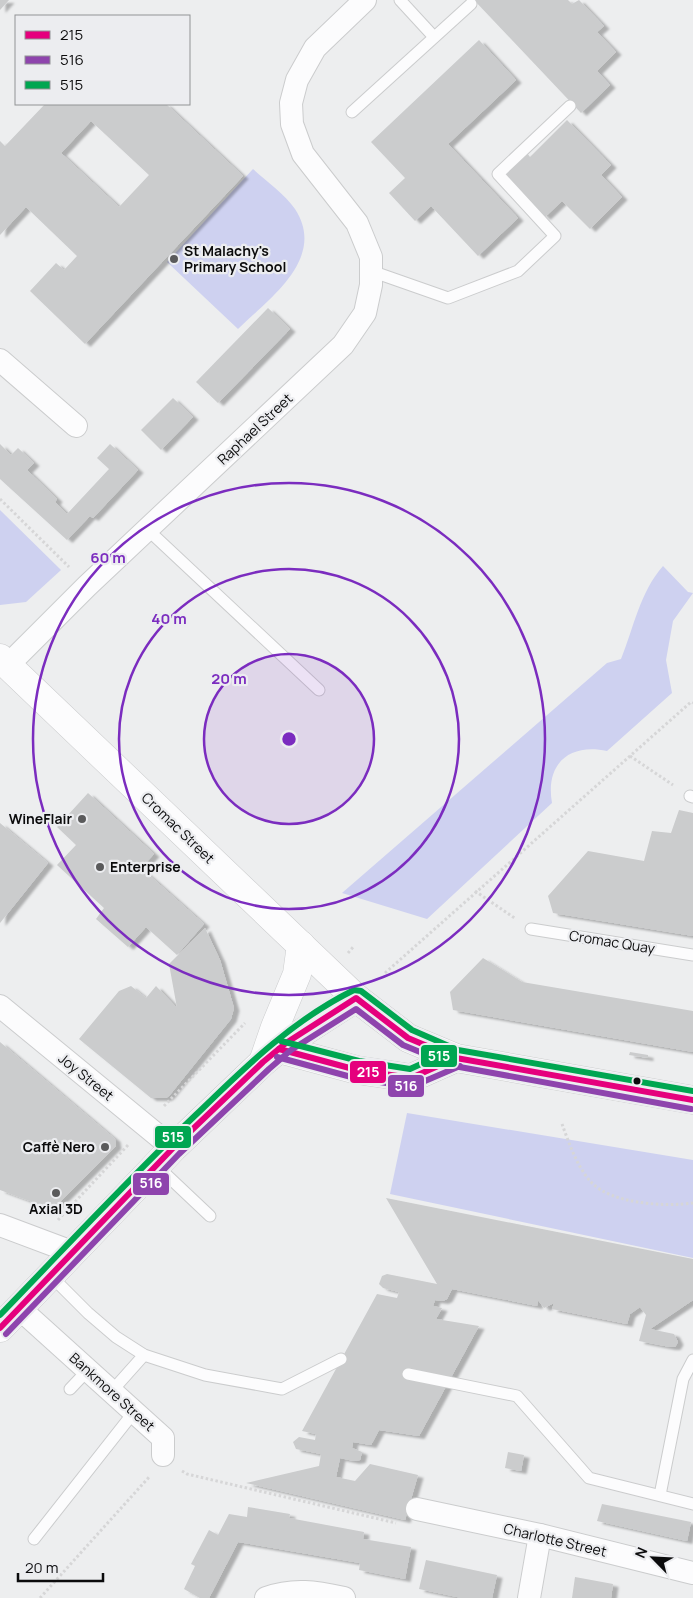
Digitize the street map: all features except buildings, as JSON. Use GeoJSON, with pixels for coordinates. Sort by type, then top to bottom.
{"type":"FeatureCollection","features":[{"type":"Feature","properties":{"kind":"main road","name":"Cromac Street"},"geometry":{"type":"LineString","coordinates":[[4,662],[356,998],[408,1038],[456,1058],[693,1100]]}},
{"type":"Feature","properties":{"kind":"main road"},"geometry":{"type":"LineString","coordinates":[[271,1055],[275,1027],[296,974],[301,945]]}},
{"type":"Feature","properties":{"kind":"main road"},"geometry":{"type":"LineString","coordinates":[[0,1328],[164,1156],[271,1055],[356,998]]}},
{"type":"Feature","properties":{"kind":"main road"},"geometry":{"type":"LineString","coordinates":[[271,1055],[411,1078],[456,1058]]}},
{"type":"Feature","properties":{"kind":"street","name":"Raphael Street"},"geometry":{"type":"LineString","coordinates":[[4,662],[343,345],[365,313],[371,285],[371,257],[357,223],[303,154],[292,124],[291,103],[297,80],[315,48],[361,1]]}},
{"type":"Feature","properties":{"kind":"street"},"geometry":{"type":"LineString","coordinates":[[0,360],[76,426]]}},
{"type":"Feature","properties":{"kind":"street","name":"Joy Street"},"geometry":{"type":"LineString","coordinates":[[0,1006],[164,1156]]}},
{"type":"Feature","properties":{"kind":"street"},"geometry":{"type":"LineString","coordinates":[[0,1225],[72,1252]]}},
{"type":"Feature","properties":{"kind":"street","name":"Bankmore Street"},"geometry":{"type":"LineString","coordinates":[[19,1308],[163,1438],[163,1455]]}},
{"type":"Feature","properties":{"kind":"street","name":"Charlotte Street"},"geometry":{"type":"LineString","coordinates":[[411,1517],[540,1535],[693,1573]]}},
{"type":"Feature","properties":{"kind":"street"},"geometry":{"type":"LineString","coordinates":[[529,1598],[540,1535]]}},
{"type":"Feature","properties":{"kind":"street"},"geometry":{"type":"LineString","coordinates":[[266,1598],[281,1592],[306,1590],[344,1598]]}},
{"type":"Feature","properties":{"kind":"lane"},"geometry":{"type":"LineString","coordinates":[[400,0],[434,37]]}},
{"type":"Feature","properties":{"kind":"lane"},"geometry":{"type":"LineString","coordinates":[[352,112],[471,4]]}},
{"type":"Feature","properties":{"kind":"lane"},"geometry":{"type":"LineString","coordinates":[[371,271],[448,298],[518,271],[555,236],[498,174],[570,106]]}},
{"type":"Feature","properties":{"kind":"lane"},"geometry":{"type":"LineString","coordinates":[[147,529],[319,690]]}},
{"type":"Feature","properties":{"kind":"lane","name":"Cromac Quay"},"geometry":{"type":"LineString","coordinates":[[531,929],[693,955]]}},
{"type":"Feature","properties":{"kind":"lane"},"geometry":{"type":"LineString","coordinates":[[164,1156],[210,1216]]}},
{"type":"Feature","properties":{"kind":"lane"},"geometry":{"type":"LineString","coordinates":[[50,1275],[88,1313],[116,1337],[144,1355],[205,1375],[282,1389],[341,1359]]}},
{"type":"Feature","properties":{"kind":"lane"},"geometry":{"type":"LineString","coordinates":[[111,1392],[144,1355]]}},
{"type":"Feature","properties":{"kind":"lane"},"geometry":{"type":"LineString","coordinates":[[660,1495],[683,1379],[693,1360]]}},
{"type":"Feature","properties":{"kind":"lane"},"geometry":{"type":"LineString","coordinates":[[70,1389],[87,1371]]}},
{"type":"Feature","properties":{"kind":"lane"},"geometry":{"type":"LineString","coordinates":[[408,1374],[517,1396],[589,1478],[693,1504]]}},
{"type":"Feature","properties":{"kind":"lane"},"geometry":{"type":"LineString","coordinates":[[34,1539],[134,1412]]}},
{"type":"Feature","properties":{"kind":"path"},"geometry":{"type":"LineString","coordinates":[[0,499],[87,586]]}},
{"type":"Feature","properties":{"kind":"path"},"geometry":{"type":"LineString","coordinates":[[385,973],[475,891],[691,702],[693,703]]}},
{"type":"Feature","properties":{"kind":"path"},"geometry":{"type":"LineString","coordinates":[[630,756],[692,797]]}},
{"type":"Feature","properties":{"kind":"path"},"geometry":{"type":"LineString","coordinates":[[475,891],[531,929]]}},
{"type":"Feature","properties":{"kind":"path"},"geometry":{"type":"LineString","coordinates":[[158,1113],[250,1018]]}},
{"type":"Feature","properties":{"kind":"path"},"geometry":{"type":"LineString","coordinates":[[562,1124],[572,1151],[591,1182],[612,1196],[648,1203],[680,1205],[693,1203]]}},
{"type":"Feature","properties":{"kind":"path"},"geometry":{"type":"LineString","coordinates":[[57,1221],[136,1137]]}},
{"type":"Feature","properties":{"kind":"path"},"geometry":{"type":"LineString","coordinates":[[40,1598],[153,1473],[163,1455],[187,1474],[411,1517]]}},
{"type":"Feature","properties":{"kind":"shaded area"},"geometry":{"type":"Polygon","coordinates":[[[253,169],[291,203],[303,227],[304,244],[291,276],[238,329],[167,262],[253,169]]]}},
{"type":"Feature","properties":{"kind":"shaded area"},"geometry":{"type":"Polygon","coordinates":[[[0,510],[61,570],[26,602],[0,605],[0,510]]]}},
{"type":"Feature","properties":{"kind":"shaded area"},"geometry":{"type":"Polygon","coordinates":[[[663,566],[688,592],[693,593],[673,621],[666,660],[672,693],[607,751],[582,750],[571,753],[563,759],[552,777],[552,803],[427,919],[342,893],[607,663],[621,659],[643,598],[663,566]]]}},
{"type":"Feature","properties":{"kind":"shaded area"},"geometry":{"type":"Polygon","coordinates":[[[407,1113],[693,1160],[693,1258],[390,1194],[407,1113]]]}},
{"type":"Feature","properties":{"kind":"transit line","name":"515"},"geometry":{"type":"LineString","coordinates":[[0,1315],[150,1159],[237,1076],[273,1044],[312,1014],[354,990],[361,991],[412,1030],[458,1050],[693,1091]]}},
{"type":"Feature","properties":{"kind":"transit line","name":"215"},"geometry":{"type":"LineString","coordinates":[[0,1328],[173,1148],[263,1062],[286,1043],[356,998],[408,1038],[456,1058],[693,1100]]}},
{"type":"Feature","properties":{"kind":"transit line","name":"516"},"geometry":{"type":"LineString","coordinates":[[6,1334],[179,1154],[269,1069],[291,1050],[356,1009],[403,1045],[454,1066],[691,1109]]}},
{"type":"Feature","properties":{"kind":"transit line","name":"515"},"geometry":{"type":"LineString","coordinates":[[281,1041],[359,1061],[410,1069],[452,1050]]}},
{"type":"Feature","properties":{"kind":"transit line","name":"215"},"geometry":{"type":"LineString","coordinates":[[279,1049],[357,1070],[411,1078],[456,1058]]}},
{"type":"Feature","properties":{"kind":"transit line","name":"516"},"geometry":{"type":"LineString","coordinates":[[277,1057],[355,1078],[411,1087],[460,1066]]}},
{"type":"Feature","properties":{"kind":"place","name":"St Malachy's Primary School"},"geometry":{"type":"Point","coordinates":[174,259]}},
{"type":"Feature","properties":{"kind":"place","name":"WineFlair"},"geometry":{"type":"Point","coordinates":[82,819]}},
{"type":"Feature","properties":{"kind":"place","name":"Enterprise"},"geometry":{"type":"Point","coordinates":[100,867]}},
{"type":"Feature","properties":{"kind":"place","name":"Caffè Nero"},"geometry":{"type":"Point","coordinates":[105,1147]}},
{"type":"Feature","properties":{"kind":"place","name":"Axial 3D"},"geometry":{"type":"Point","coordinates":[56,1193]}}]}
